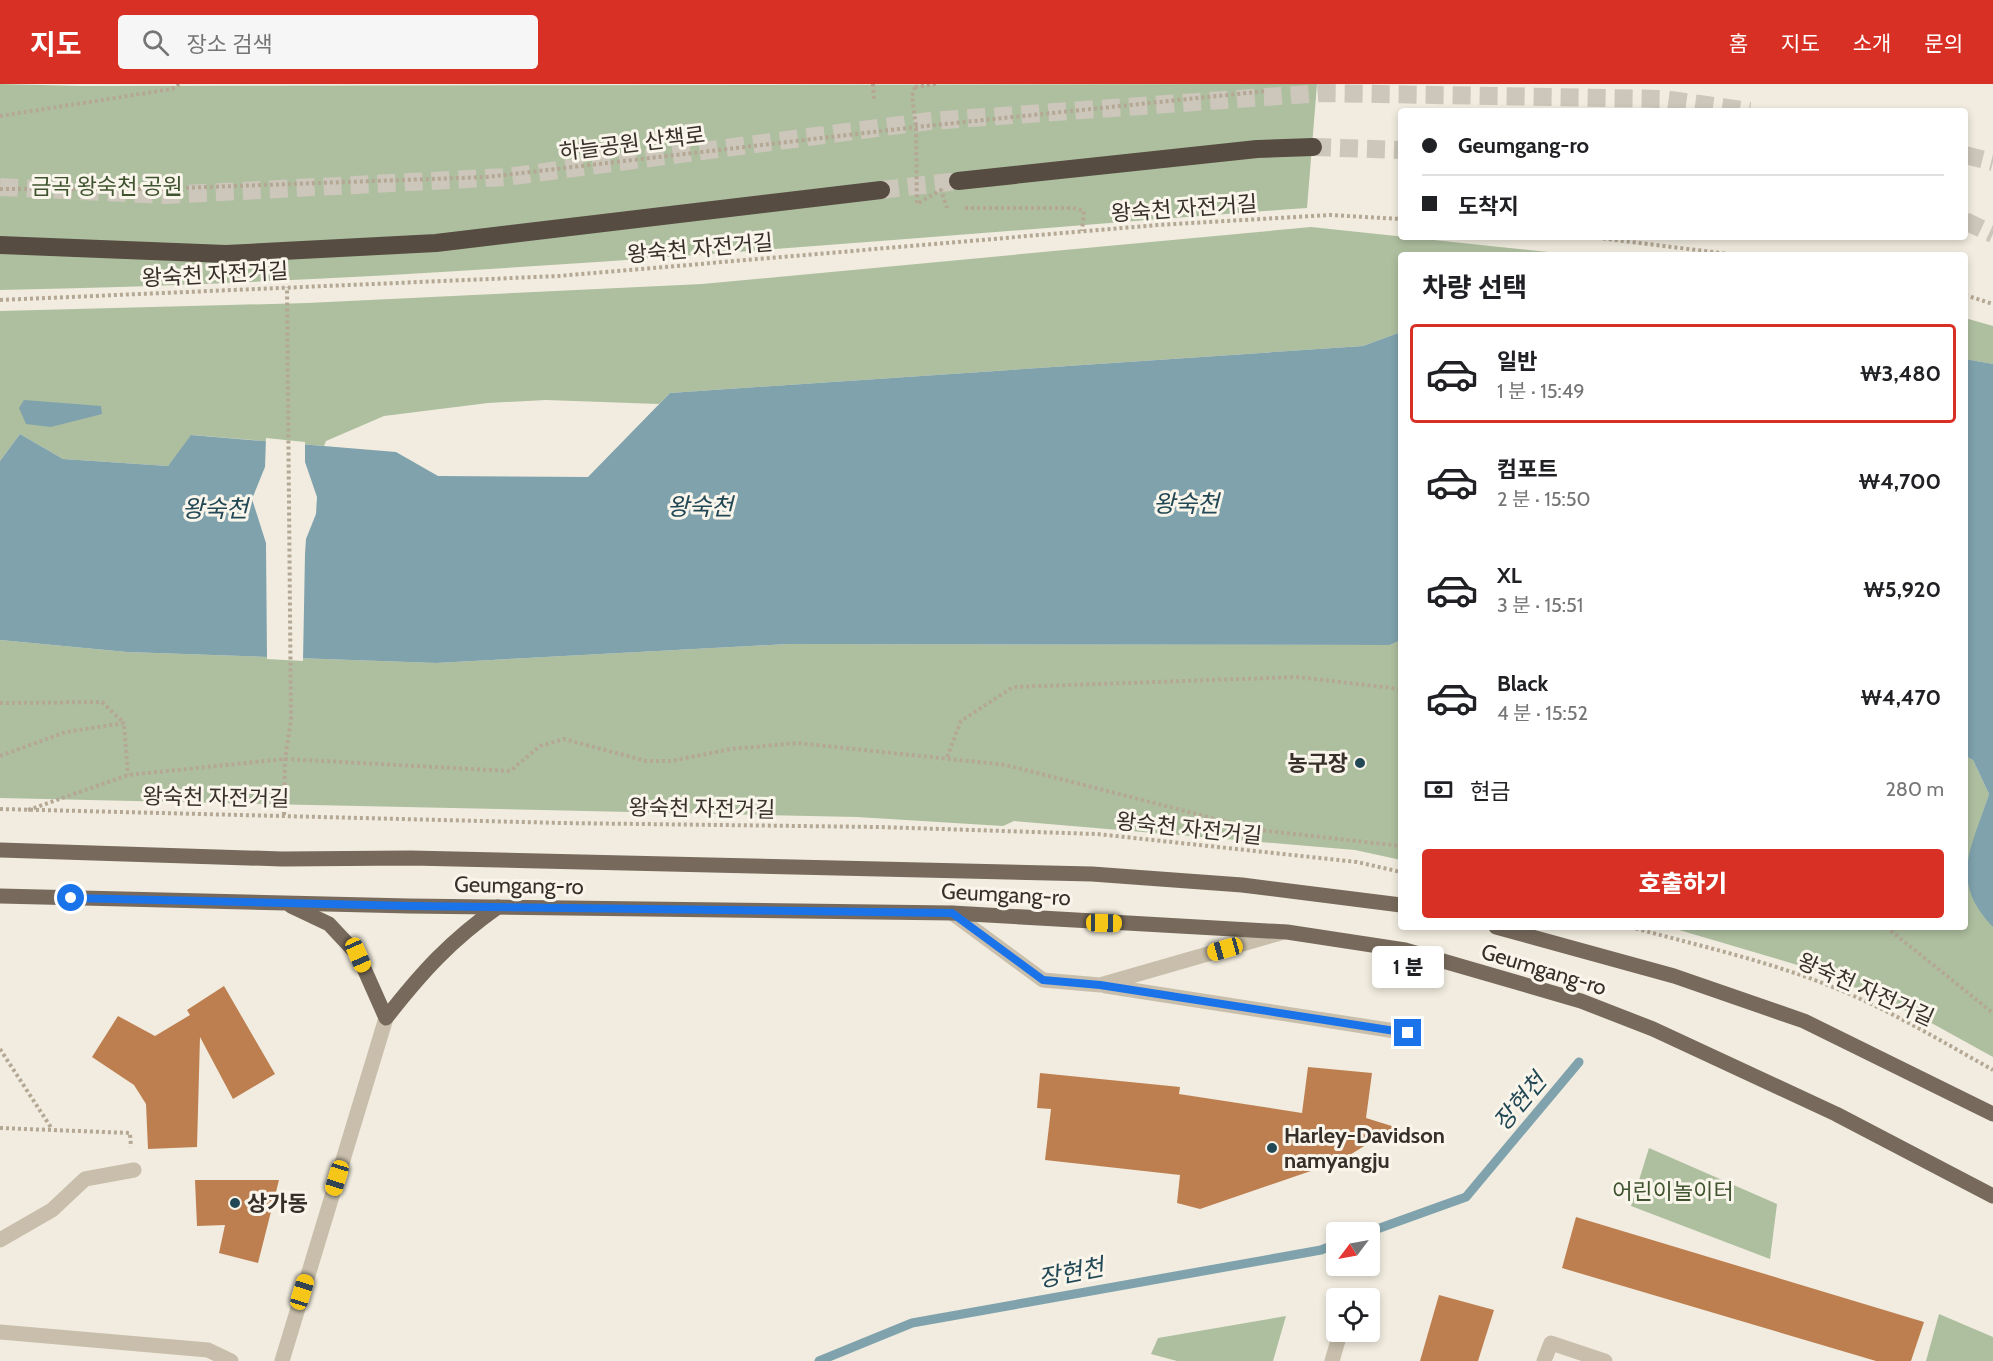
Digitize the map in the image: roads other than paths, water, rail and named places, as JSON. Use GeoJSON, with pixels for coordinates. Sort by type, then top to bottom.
{"type":"FeatureCollection","features":[{"type":"Feature","properties":{"kind":"highway"},"geometry":{"type":"LineString","coordinates":[[958,181],[1257,149],[1313,147]]}},
{"type":"Feature","properties":{"kind":"highway"},"geometry":{"type":"LineString","coordinates":[[0,245],[226,254],[436,243],[881,190]]}},
{"type":"Feature","properties":{"kind":"main road","name":"Geumgang-ro"},"geometry":{"type":"LineString","coordinates":[[0,850],[282,859],[411,858],[1092,874],[1242,885],[1398,905]]}},
{"type":"Feature","properties":{"kind":"main road","name":"Geumgang-ro"},"geometry":{"type":"LineString","coordinates":[[0,896],[498,907],[952,913],[1287,932],[1405,950],[1581,1001],[1653,1029],[1836,1114],[1993,1196]]}},
{"type":"Feature","properties":{"kind":"main road"},"geometry":{"type":"LineString","coordinates":[[285,903],[328,924],[358,955],[386,1018],[428,965],[461,932],[498,907]]}},
{"type":"Feature","properties":{"kind":"main road","name":"Geumgang-ro"},"geometry":{"type":"LineString","coordinates":[[1510,930],[1674,976],[1804,1021],[1993,1114]]}},
{"type":"Feature","properties":{"kind":"street"},"geometry":{"type":"LineString","coordinates":[[952,913],[1043,980],[1100,985],[1408,1033]]}},
{"type":"Feature","properties":{"kind":"street"},"geometry":{"type":"LineString","coordinates":[[1100,985],[1287,932]]}},
{"type":"Feature","properties":{"kind":"street"},"geometry":{"type":"LineString","coordinates":[[282,1361],[386,1018]]}},
{"type":"Feature","properties":{"kind":"street"},"geometry":{"type":"LineString","coordinates":[[0,1240],[52,1210],[85,1179],[134,1170]]}},
{"type":"Feature","properties":{"kind":"street"},"geometry":{"type":"LineString","coordinates":[[0,1332],[208,1350],[231,1361]]}},
{"type":"Feature","properties":{"kind":"street"},"geometry":{"type":"LineString","coordinates":[[1332,1361],[1338,1342]]}},
{"type":"Feature","properties":{"kind":"street"},"geometry":{"type":"LineString","coordinates":[[1544,1361],[1551,1343],[1605,1361]]}},
{"type":"Feature","properties":{"kind":"water","name":"왕숙천"},"geometry":{"type":"Polygon","coordinates":[[[1398,333],[1398,641],[1390,645],[788,644],[436,663],[127,652],[0,640],[0,461],[20,434],[63,459],[168,466],[191,435],[396,452],[438,476],[588,477],[670,393],[1363,346],[1398,333]]]}},
{"type":"Feature","properties":{"kind":"water"},"geometry":{"type":"Polygon","coordinates":[[[1968,360],[1993,364],[1993,927],[1979,910],[1968,883],[1971,847],[1989,794],[1973,760],[1968,758],[1968,360]]]}},
{"type":"Feature","properties":{"kind":"water"},"geometry":{"type":"Polygon","coordinates":[[[24,400],[101,406],[102,414],[51,427],[26,424],[19,408],[24,400]]]}},
{"type":"Feature","properties":{"kind":"waterway","name":"장현천"},"geometry":{"type":"LineString","coordinates":[[1380,1228],[1466,1197],[1579,1062]]}},
{"type":"Feature","properties":{"kind":"waterway","name":"장현천"},"geometry":{"type":"LineString","coordinates":[[819,1361],[912,1323],[1326,1248]]}},
{"type":"Feature","properties":{"kind":"tunnel"},"geometry":{"type":"LineString","coordinates":[[0,187],[165,195],[506,177],[930,121],[1322,93],[1663,99],[1728,108]]}},
{"type":"Feature","properties":{"kind":"tunnel"},"geometry":{"type":"LineString","coordinates":[[1313,147],[1398,150]]}},
{"type":"Feature","properties":{"kind":"tunnel"},"geometry":{"type":"LineString","coordinates":[[1968,156],[1993,162]]}},
{"type":"Feature","properties":{"kind":"tunnel"},"geometry":{"type":"LineString","coordinates":[[881,190],[958,181]]}},
{"type":"Feature","properties":{"kind":"tunnel"},"geometry":{"type":"LineString","coordinates":[[1968,222],[1993,234]]}},
{"type":"Feature","properties":{"kind":"place","name":"농구장"},"geometry":{"type":"Point","coordinates":[1360,763]}},
{"type":"Feature","properties":{"kind":"place","name":"Harley-Davidson namyangju"},"geometry":{"type":"Point","coordinates":[1272,1148]}},
{"type":"Feature","properties":{"kind":"place","name":"상가동"},"geometry":{"type":"Point","coordinates":[235,1203]}},
{"type":"Feature","properties":{"kind":"park label","name":"금곡 왕숙천 공원"},"geometry":{"type":"Point","coordinates":[107,186]}},
{"type":"Feature","properties":{"kind":"park label","name":"어린이놀이터"},"geometry":{"type":"Point","coordinates":[1673,1191]}}]}
